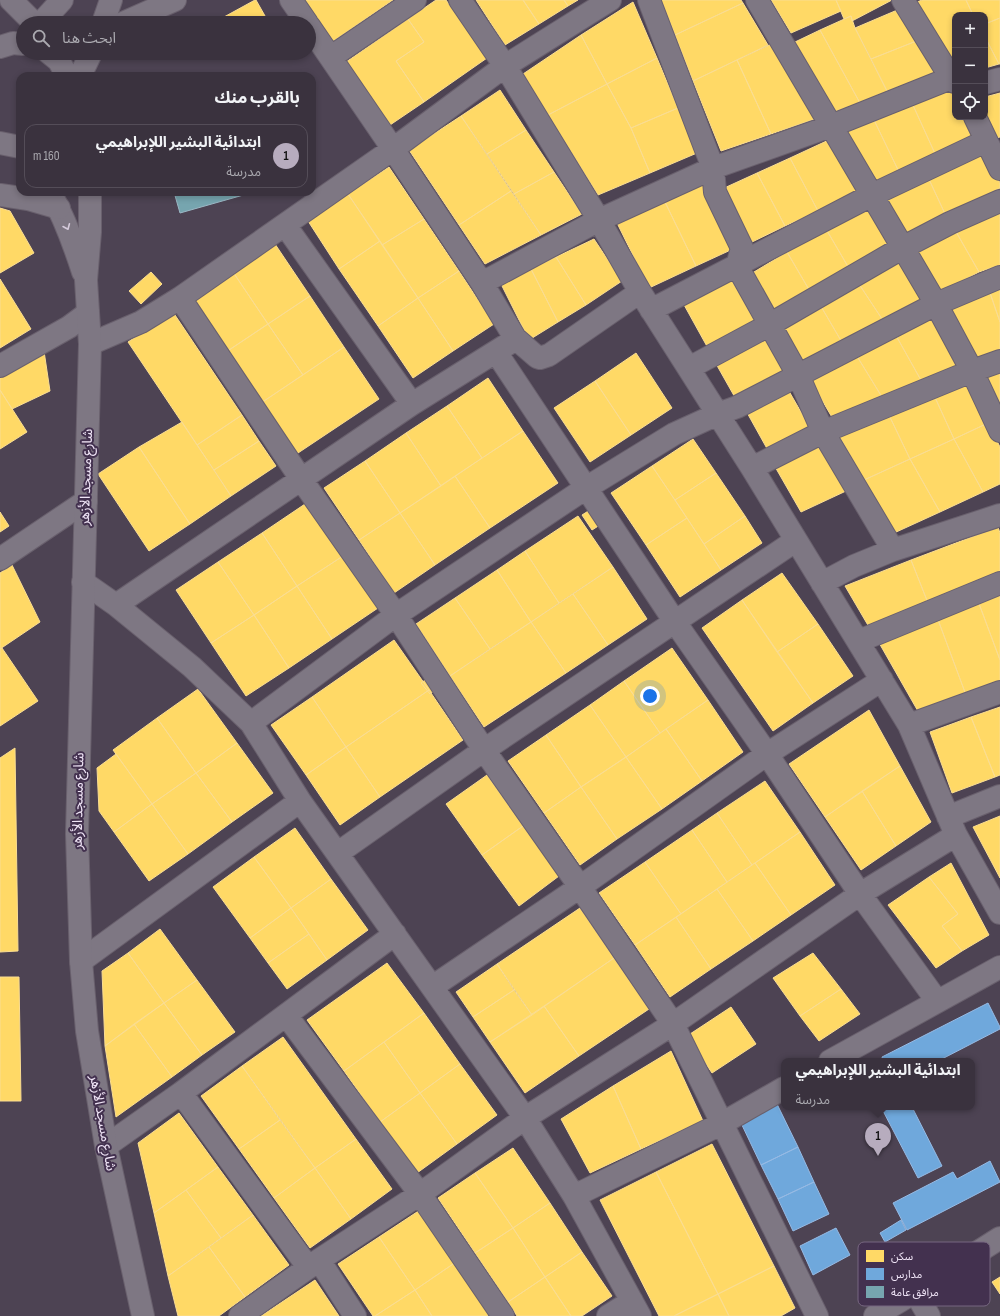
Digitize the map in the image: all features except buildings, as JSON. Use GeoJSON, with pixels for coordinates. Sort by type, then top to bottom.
{"type":"FeatureCollection","features":[{"type":"Feature","properties":{"kind":"street"},"geometry":{"type":"LineString","coordinates":[[11,0],[27,16]]}},
{"type":"Feature","properties":{"kind":"street"},"geometry":{"type":"LineString","coordinates":[[47,16],[62,0]]}},
{"type":"Feature","properties":{"kind":"street"},"geometry":{"type":"LineString","coordinates":[[105,16],[111,0]]}},
{"type":"Feature","properties":{"kind":"street"},"geometry":{"type":"LineString","coordinates":[[138,16],[175,0]]}},
{"type":"Feature","properties":{"kind":"street"},"geometry":{"type":"LineString","coordinates":[[292,0],[302,16]]}},
{"type":"Feature","properties":{"kind":"street"},"geometry":{"type":"LineString","coordinates":[[331,57],[415,0]]}},
{"type":"Feature","properties":{"kind":"street"},"geometry":{"type":"LineString","coordinates":[[460,0],[505,66],[599,220],[646,301],[752,468],[909,725],[952,826],[1000,913]]}},
{"type":"Feature","properties":{"kind":"street"},"geometry":{"type":"LineString","coordinates":[[90,344],[141,322],[180,298],[393,149],[505,66],[610,0]]}},
{"type":"Feature","properties":{"kind":"street"},"geometry":{"type":"LineString","coordinates":[[649,0],[713,168],[715,192],[742,248],[736,266],[798,375],[824,432],[892,550]]}},
{"type":"Feature","properties":{"kind":"street"},"geometry":{"type":"LineString","coordinates":[[757,0],[936,304],[972,371],[1000,431]]}},
{"type":"Feature","properties":{"kind":"street"},"geometry":{"type":"LineString","coordinates":[[906,1],[952,78]]}},
{"type":"Feature","properties":{"kind":"street"},"geometry":{"type":"LineString","coordinates":[[316,36],[482,283],[515,338],[540,358],[646,301],[736,266],[872,195],[986,141]]}},
{"type":"Feature","properties":{"kind":"street"},"geometry":{"type":"LineString","coordinates":[[57,60],[65,72]]}},
{"type":"Feature","properties":{"kind":"street"},"geometry":{"type":"LineString","coordinates":[[82,72],[88,60]]}},
{"type":"Feature","properties":{"kind":"street"},"geometry":{"type":"LineString","coordinates":[[988,81],[1000,79]]}},
{"type":"Feature","properties":{"kind":"street"},"geometry":{"type":"LineString","coordinates":[[482,283],[599,220],[713,168],[952,80]]}},
{"type":"Feature","properties":{"kind":"street"},"geometry":{"type":"LineString","coordinates":[[976,120],[1000,170]]}},
{"type":"Feature","properties":{"kind":"street"},"geometry":{"type":"LineString","coordinates":[[0,195],[28,199],[54,200]]}},
{"type":"Feature","properties":{"kind":"street","name":"شارع مسجد الأزهر"},"geometry":{"type":"LineString","coordinates":[[90,196],[90,232],[86,280],[90,344],[77,834],[81,961],[87,1031],[106,1146],[143,1316]]}},
{"type":"Feature","properties":{"kind":"street","name":"شارع مسجد الأزهر"},"geometry":{"type":"LineString","coordinates":[[54,200],[73,241],[86,280]]}},
{"type":"Feature","properties":{"kind":"street"},"geometry":{"type":"LineString","coordinates":[[689,368],[769,325],[902,248],[950,223],[1000,201]]}},
{"type":"Feature","properties":{"kind":"street"},"geometry":{"type":"LineString","coordinates":[[285,225],[412,404]]}},
{"type":"Feature","properties":{"kind":"street"},"geometry":{"type":"LineString","coordinates":[[251,723],[396,615],[586,488],[674,434],[737,407],[936,304],[1000,277]]}},
{"type":"Feature","properties":{"kind":"street"},"geometry":{"type":"LineString","coordinates":[[180,298],[301,480],[396,615],[484,750],[580,886],[673,1024],[817,1316]]}},
{"type":"Feature","properties":{"kind":"street"},"geometry":{"type":"LineString","coordinates":[[0,366],[69,327],[88,313]]}},
{"type":"Feature","properties":{"kind":"street"},"geometry":{"type":"LineString","coordinates":[[116,605],[412,404],[496,352],[515,338]]}},
{"type":"Feature","properties":{"kind":"street"},"geometry":{"type":"LineString","coordinates":[[496,352],[675,622],[767,754],[860,894],[937,1001]]}},
{"type":"Feature","properties":{"kind":"street"},"geometry":{"type":"LineString","coordinates":[[752,468],[824,432],[972,371],[1000,361]]}},
{"type":"Feature","properties":{"kind":"street"},"geometry":{"type":"LineString","coordinates":[[0,559],[86,501]]}},
{"type":"Feature","properties":{"kind":"street"},"geometry":{"type":"LineString","coordinates":[[822,583],[854,566],[892,550],[1000,515]]}},
{"type":"Feature","properties":{"kind":"street"},"geometry":{"type":"LineString","coordinates":[[338,853],[484,750],[796,541]]}},
{"type":"Feature","properties":{"kind":"street"},"geometry":{"type":"LineString","coordinates":[[83,582],[116,605],[192,667],[251,723],[300,801],[525,1118],[574,1196],[636,1308],[608,1316]]}},
{"type":"Feature","properties":{"kind":"street"},"geometry":{"type":"LineString","coordinates":[[859,641],[1000,583]]}},
{"type":"Feature","properties":{"kind":"street"},"geometry":{"type":"LineString","coordinates":[[432,987],[580,886],[767,754],[882,680]]}},
{"type":"Feature","properties":{"kind":"street"},"geometry":{"type":"LineString","coordinates":[[909,725],[1000,692]]}},
{"type":"Feature","properties":{"kind":"street"},"geometry":{"type":"LineString","coordinates":[[240,1316],[313,1263],[420,1194],[525,1118],[673,1024],[860,894],[952,826],[1000,796]]}},
{"type":"Feature","properties":{"kind":"street"},"geometry":{"type":"LineString","coordinates":[[81,961],[300,801]]}},
{"type":"Feature","properties":{"kind":"street"},"geometry":{"type":"LineString","coordinates":[[106,1146],[181,1093],[395,934]]}},
{"type":"Feature","properties":{"kind":"street"},"geometry":{"type":"LineString","coordinates":[[835,1058],[1000,967]]}},
{"type":"Feature","properties":{"kind":"street"},"geometry":{"type":"LineString","coordinates":[[286,1015],[420,1194],[503,1316]]}},
{"type":"Feature","properties":{"kind":"street"},"geometry":{"type":"LineString","coordinates":[[574,1196],[721,1124],[781,1090]]}},
{"type":"Feature","properties":{"kind":"street"},"geometry":{"type":"LineString","coordinates":[[181,1093],[355,1316]]}},
{"type":"Feature","properties":{"kind":"street"},"geometry":{"type":"LineString","coordinates":[[990,1244],[1000,1238]]}},
{"type":"Feature","properties":{"kind":"street"},"geometry":{"type":"LineString","coordinates":[[875,1316],[892,1306]]}},
{"type":"Feature","properties":{"kind":"street"},"geometry":{"type":"LineString","coordinates":[[924,1306],[930,1316]]}},
{"type":"Feature","properties":{"kind":"place","name":"ابتدائية البشير اللإبراهيمي"},"geometry":{"type":"Point","coordinates":[878,1156]}}]}
